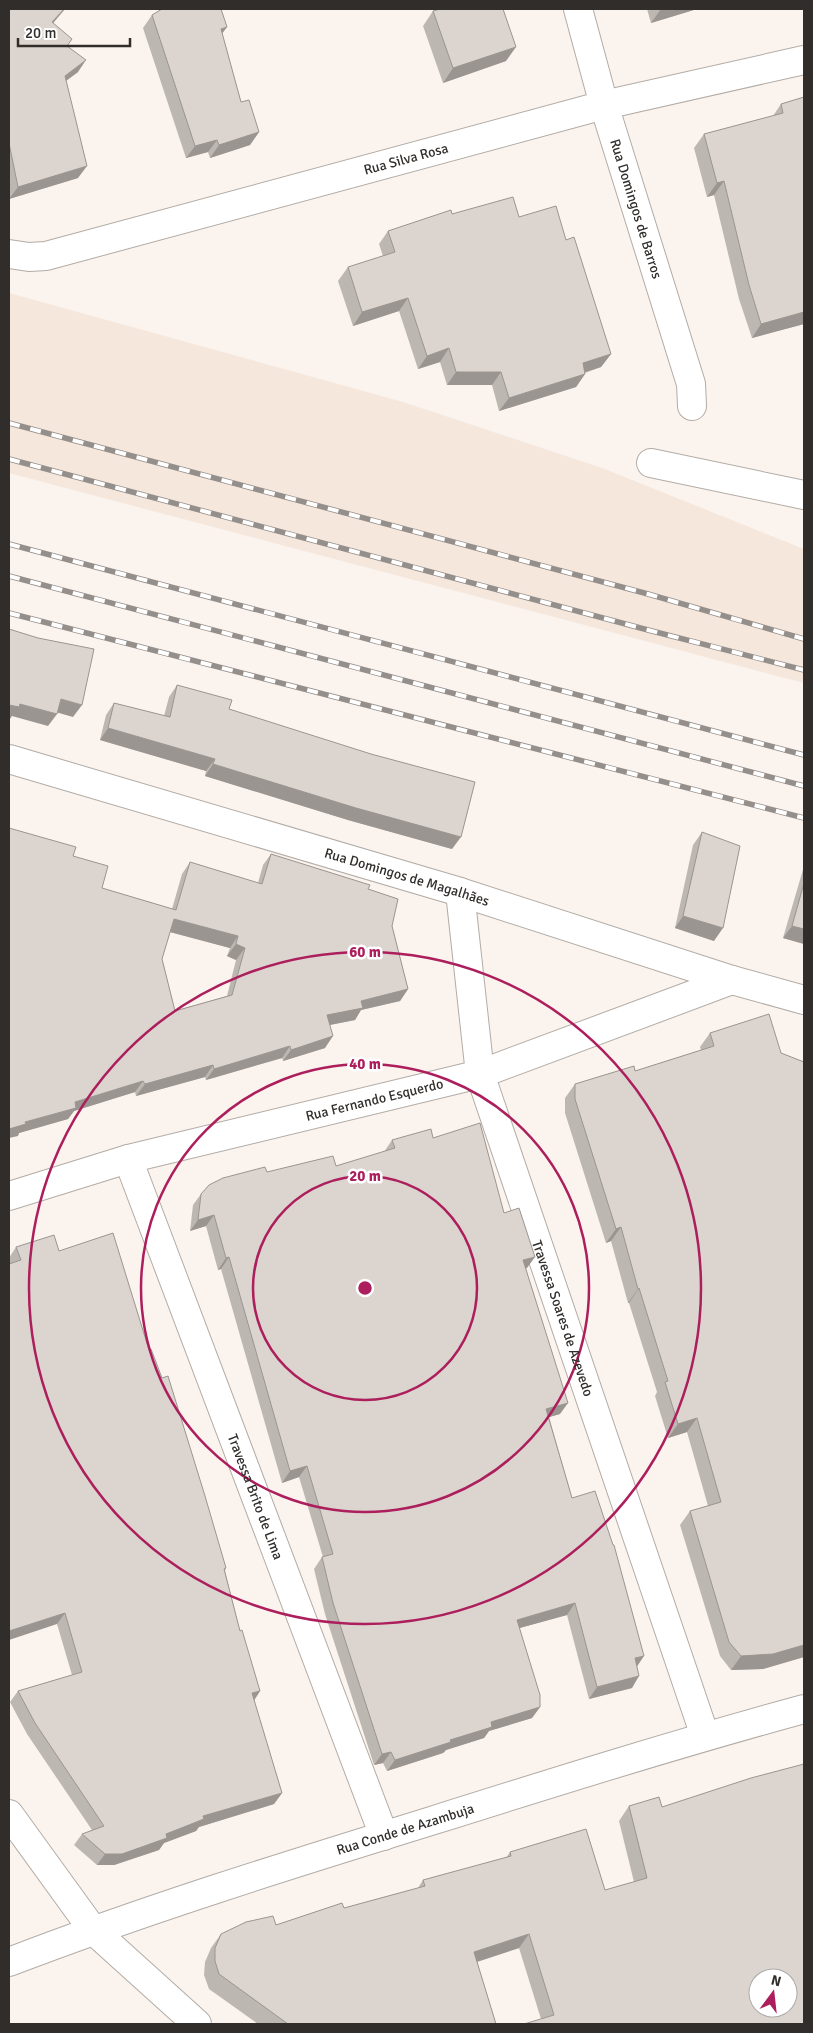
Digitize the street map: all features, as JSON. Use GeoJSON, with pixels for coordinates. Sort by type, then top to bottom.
{"type":"FeatureCollection","features":[{"type":"Feature","properties":{"kind":"street","name":"Rua Domingos de Barros"},"geometry":{"type":"LineString","coordinates":[[578,9],[604,106],[691,384],[692,406]]}},
{"type":"Feature","properties":{"kind":"street","name":"Rua Silva Rosa"},"geometry":{"type":"LineString","coordinates":[[9,254],[29,257],[46,256],[604,106],[804,60]]}},
{"type":"Feature","properties":{"kind":"street"},"geometry":{"type":"LineString","coordinates":[[651,462],[804,495]]}},
{"type":"Feature","properties":{"kind":"street","name":"Rua Domingos de Magalhães"},"geometry":{"type":"LineString","coordinates":[[9,759],[460,892],[732,980],[804,1000]]}},
{"type":"Feature","properties":{"kind":"street","name":"Travessa Soares de Azevedo"},"geometry":{"type":"LineString","coordinates":[[460,892],[480,1074],[705,1736]]}},
{"type":"Feature","properties":{"kind":"street","name":"Rua Fernando Esquerdo"},"geometry":{"type":"LineString","coordinates":[[9,1196],[128,1159],[480,1074],[732,980]]}},
{"type":"Feature","properties":{"kind":"street","name":"Travessa Brito de Lima"},"geometry":{"type":"LineString","coordinates":[[128,1159],[384,1836]]}},
{"type":"Feature","properties":{"kind":"street","name":"Rua Conde de Azambuja"},"geometry":{"type":"LineString","coordinates":[[9,1962],[93,1930],[384,1836],[705,1736],[804,1709]]}},
{"type":"Feature","properties":{"kind":"street"},"geometry":{"type":"LineString","coordinates":[[9,1814],[93,1930],[197,2024]]}},
{"type":"Feature","properties":{"kind":"shaded area"},"geometry":{"type":"Polygon","coordinates":[[[9,293],[403,402],[602,468],[804,549],[804,683],[9,473],[9,293]]]}},
{"type":"Feature","properties":{"kind":"building"},"geometry":{"type":"Polygon","coordinates":[[[9,9],[64,9],[52,22],[72,39],[67,46],[86,60],[65,76],[87,166],[18,187],[9,143],[9,9]]]}},
{"type":"Feature","properties":{"kind":"building"},"geometry":{"type":"Polygon","coordinates":[[[162,9],[221,9],[227,27],[221,29],[241,102],[249,100],[259,132],[219,145],[217,140],[195,146],[152,15],[162,9]]]}},
{"type":"Feature","properties":{"kind":"building"},"geometry":{"type":"Polygon","coordinates":[[[440,9],[503,9],[516,47],[453,68],[433,11],[440,9]]]}},
{"type":"Feature","properties":{"kind":"building"},"geometry":{"type":"Polygon","coordinates":[[[804,97],[804,312],[761,324],[749,285],[724,181],[717,183],[704,134],[783,113],[781,104],[804,97]]]}},
{"type":"Feature","properties":{"kind":"building"},"geometry":{"type":"Polygon","coordinates":[[[513,197],[519,217],[556,206],[566,240],[574,237],[611,354],[583,363],[585,374],[509,398],[501,372],[456,372],[449,348],[427,356],[408,298],[362,312],[348,267],[395,252],[388,231],[451,210],[452,214],[513,197]]]}},
{"type":"Feature","properties":{"kind":"building"},"geometry":{"type":"Polygon","coordinates":[[[9,629],[38,638],[94,649],[82,705],[61,699],[57,714],[20,704],[19,707],[9,705],[9,629]]]}},
{"type":"Feature","properties":{"kind":"building"},"geometry":{"type":"Polygon","coordinates":[[[177,685],[232,700],[229,709],[371,754],[475,782],[461,837],[356,808],[213,764],[215,759],[108,728],[114,703],[170,717],[177,685]]]}},
{"type":"Feature","properties":{"kind":"building"},"geometry":{"type":"Polygon","coordinates":[[[9,828],[76,847],[73,856],[108,866],[102,888],[176,910],[190,862],[262,884],[271,854],[370,885],[368,889],[398,899],[392,926],[408,989],[361,1001],[363,1008],[327,1015],[333,1036],[291,1050],[290,1046],[214,1069],[213,1065],[145,1084],[143,1081],[75,1102],[76,1108],[25,1122],[26,1124],[9,1129],[9,828]],[[174,919],[162,959],[175,1011],[232,995],[245,948],[236,944],[238,936],[174,919]]]}},
{"type":"Feature","properties":{"kind":"building"},"geometry":{"type":"Polygon","coordinates":[[[702,832],[740,846],[723,928],[683,916],[702,832]]]}},
{"type":"Feature","properties":{"kind":"building"},"geometry":{"type":"Polygon","coordinates":[[[804,883],[804,929],[792,926],[804,883]]]}},
{"type":"Feature","properties":{"kind":"building"},"geometry":{"type":"Polygon","coordinates":[[[769,1014],[781,1053],[804,1062],[804,1645],[773,1654],[741,1656],[729,1642],[690,1511],[721,1502],[697,1418],[678,1424],[665,1382],[668,1381],[638,1289],[621,1227],[616,1229],[575,1099],[575,1084],[634,1066],[635,1071],[714,1046],[710,1033],[769,1014]]]}},
{"type":"Feature","properties":{"kind":"building"},"geometry":{"type":"Polygon","coordinates":[[[480,1123],[504,1213],[519,1208],[535,1257],[523,1260],[568,1403],[546,1409],[572,1498],[595,1491],[614,1545],[644,1656],[635,1658],[639,1676],[597,1687],[575,1603],[517,1620],[540,1695],[540,1707],[491,1722],[492,1727],[395,1760],[391,1752],[382,1754],[333,1603],[322,1557],[333,1554],[307,1466],[290,1471],[229,1257],[226,1258],[214,1215],[198,1220],[201,1194],[209,1185],[223,1178],[265,1167],[267,1172],[333,1156],[336,1166],[395,1148],[392,1140],[431,1129],[433,1138],[480,1123]]]}},
{"type":"Feature","properties":{"kind":"building"},"geometry":{"type":"Polygon","coordinates":[[[113,1233],[149,1350],[151,1349],[162,1378],[168,1376],[205,1496],[226,1568],[224,1569],[240,1631],[242,1630],[260,1691],[252,1693],[282,1793],[203,1816],[204,1819],[166,1834],[167,1838],[122,1854],[105,1854],[82,1834],[104,1826],[35,1723],[18,1691],[82,1672],[65,1613],[9,1631],[9,1264],[21,1260],[16,1247],[54,1235],[59,1251],[113,1233]]]}},
{"type":"Feature","properties":{"kind":"building"},"geometry":{"type":"Polygon","coordinates":[[[804,1764],[804,2024],[524,2024],[554,2015],[529,1934],[474,1952],[496,2024],[288,2024],[219,1974],[215,1961],[215,1948],[221,1934],[246,1922],[273,1916],[276,1925],[342,1903],[344,1908],[425,1886],[423,1880],[511,1856],[510,1852],[586,1829],[605,1890],[647,1878],[629,1806],[659,1797],[662,1807],[751,1778],[804,1764]]]}},
{"type":"Feature","properties":{"kind":"railway"},"geometry":{"type":"LineString","coordinates":[[9,423],[648,594],[804,639]]}},
{"type":"Feature","properties":{"kind":"railway"},"geometry":{"type":"LineString","coordinates":[[9,459],[804,670]]}},
{"type":"Feature","properties":{"kind":"railway"},"geometry":{"type":"LineString","coordinates":[[9,544],[804,755]]}},
{"type":"Feature","properties":{"kind":"railway"},"geometry":{"type":"LineString","coordinates":[[9,576],[804,786]]}},
{"type":"Feature","properties":{"kind":"railway"},"geometry":{"type":"LineString","coordinates":[[9,613],[804,818]]}}]}
